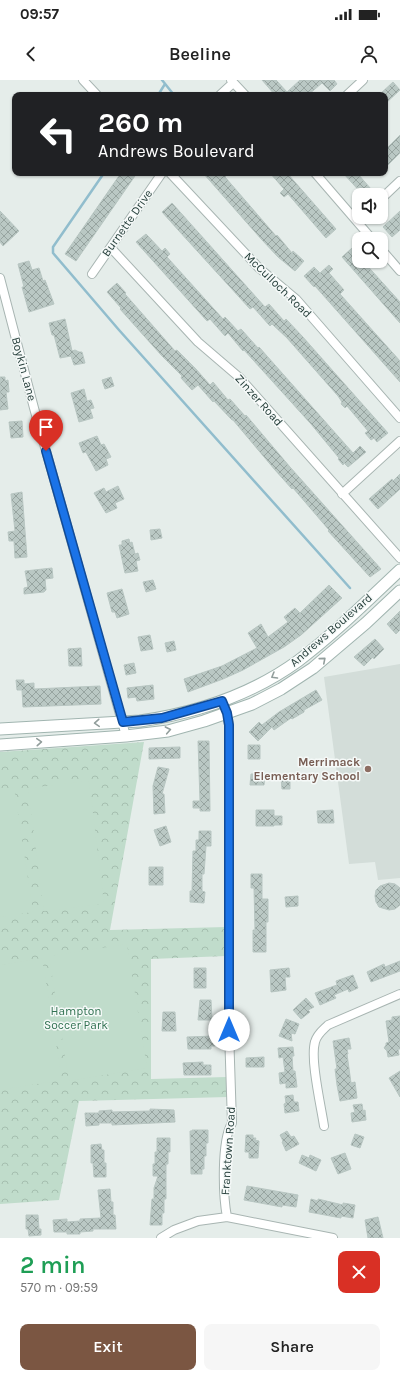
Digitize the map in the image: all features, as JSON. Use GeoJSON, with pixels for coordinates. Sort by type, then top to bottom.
{"type":"FeatureCollection","features":[{"type":"Feature","properties":{"kind":"street"},"geometry":{"type":"LineString","coordinates":[[83,80],[94,92]]}},
{"type":"Feature","properties":{"kind":"street"},"geometry":{"type":"LineString","coordinates":[[350,92],[362,80]]}},
{"type":"Feature","properties":{"kind":"street"},"geometry":{"type":"LineString","coordinates":[[223,92],[232,81],[242,92]]}},
{"type":"Feature","properties":{"kind":"street","name":"Burnette Drive"},"geometry":{"type":"LineString","coordinates":[[92,274],[160,176]]}},
{"type":"Feature","properties":{"kind":"street","name":"McCulloch Road"},"geometry":{"type":"LineString","coordinates":[[173,176],[259,268],[296,299],[400,418]]}},
{"type":"Feature","properties":{"kind":"street"},"geometry":{"type":"LineString","coordinates":[[318,176],[352,212]]}},
{"type":"Feature","properties":{"kind":"street"},"geometry":{"type":"LineString","coordinates":[[388,192],[400,181]]}},
{"type":"Feature","properties":{"kind":"street","name":"Zinzer Road"},"geometry":{"type":"LineString","coordinates":[[111,248],[198,342],[240,378],[400,558]]}},
{"type":"Feature","properties":{"kind":"street"},"geometry":{"type":"LineString","coordinates":[[388,257],[400,271]]}},
{"type":"Feature","properties":{"kind":"street","name":"Boykin Lane"},"geometry":{"type":"LineString","coordinates":[[0,278],[126,736]]}},
{"type":"Feature","properties":{"kind":"street"},"geometry":{"type":"LineString","coordinates":[[342,494],[400,441]]}},
{"type":"Feature","properties":{"kind":"street","name":"Andrews Boulevard"},"geometry":{"type":"LineString","coordinates":[[0,729],[123,722],[162,718],[222,701],[266,681],[297,662],[326,638],[400,570]]}},
{"type":"Feature","properties":{"kind":"street","name":"Andrews Boulevard"},"geometry":{"type":"LineString","coordinates":[[0,744],[126,736],[168,731],[252,704],[276,692],[313,668],[366,623],[400,591]]}},
{"type":"Feature","properties":{"kind":"street","name":"Franktown Road"},"geometry":{"type":"LineString","coordinates":[[222,701],[227,713],[229,733],[229,1030],[232,1123],[228,1129],[224,1160],[224,1203],[227,1217]]}},
{"type":"Feature","properties":{"kind":"street"},"geometry":{"type":"LineString","coordinates":[[324,1126],[314,1051],[315,1041],[319,1033],[328,1025],[400,994]]}},
{"type":"Feature","properties":{"kind":"street"},"geometry":{"type":"LineString","coordinates":[[161,1238],[174,1230],[198,1221],[227,1217],[333,1238]]}},
{"type":"Feature","properties":{"kind":"shaded area","name":"Merrimack Elementary School"},"geometry":{"type":"Polygon","coordinates":[[[400,664],[400,878],[378,880],[375,862],[349,864],[324,677],[400,664]]]}},
{"type":"Feature","properties":{"kind":"green space","name":"Hampton Soccer Park"},"geometry":{"type":"Polygon","coordinates":[[[144,742],[110,930],[226,927],[226,956],[151,959],[151,1079],[227,1077],[228,1097],[79,1101],[59,1200],[0,1204],[0,752],[144,742]]]}},
{"type":"Feature","properties":{"kind":"green space"},"geometry":{"type":"Polygon","coordinates":[[[89,781],[104,904],[44,911],[28,788],[89,781]]]}},
{"type":"Feature","properties":{"kind":"green space"},"geometry":{"type":"Polygon","coordinates":[[[14,787],[33,912],[0,917],[0,790],[14,787]]]}},
{"type":"Feature","properties":{"kind":"green space"},"geometry":{"type":"Polygon","coordinates":[[[127,944],[147,1068],[69,1081],[49,956],[127,944]]]}},
{"type":"Feature","properties":{"kind":"green space"},"geometry":{"type":"Polygon","coordinates":[[[42,958],[62,1080],[0,1090],[0,965],[42,958]]]}},
{"type":"Feature","properties":{"kind":"building"},"geometry":{"type":"Polygon","coordinates":[[[262,80],[276,80],[287,92],[272,92],[262,80]]]}},
{"type":"Feature","properties":{"kind":"building"},"geometry":{"type":"Polygon","coordinates":[[[300,80],[334,80],[337,84],[330,91],[322,83],[312,92],[287,92],[300,80]]]}},
{"type":"Feature","properties":{"kind":"building"},"geometry":{"type":"Polygon","coordinates":[[[393,82],[400,90],[388,101],[388,92],[382,92],[393,82]]]}},
{"type":"Feature","properties":{"kind":"building"},"geometry":{"type":"Polygon","coordinates":[[[400,135],[400,153],[388,165],[388,147],[400,135]]]}},
{"type":"Feature","properties":{"kind":"building"},"geometry":{"type":"Polygon","coordinates":[[[119,176],[135,176],[76,261],[65,254],[119,176]]]}},
{"type":"Feature","properties":{"kind":"building"},"geometry":{"type":"Polygon","coordinates":[[[206,176],[226,176],[225,177],[276,236],[277,235],[292,253],[293,251],[304,261],[295,271],[278,257],[206,176]]]}},
{"type":"Feature","properties":{"kind":"building"},"geometry":{"type":"Polygon","coordinates":[[[273,176],[290,176],[336,229],[326,238],[288,194],[284,197],[280,193],[284,189],[273,176]]]}},
{"type":"Feature","properties":{"kind":"building"},"geometry":{"type":"Polygon","coordinates":[[[346,176],[360,176],[370,188],[357,188],[346,176]]]}},
{"type":"Feature","properties":{"kind":"building"},"geometry":{"type":"Polygon","coordinates":[[[172,203],[265,307],[269,304],[284,321],[286,319],[302,336],[388,433],[377,442],[374,438],[371,440],[365,433],[368,431],[347,406],[345,408],[341,404],[342,402],[338,396],[287,338],[272,324],[270,326],[253,307],[250,309],[162,212],[172,203]]]}},
{"type":"Feature","properties":{"kind":"building"},"geometry":{"type":"Polygon","coordinates":[[[0,211],[19,231],[3,246],[0,242],[0,211]]]}},
{"type":"Feature","properties":{"kind":"building"},"geometry":{"type":"Polygon","coordinates":[[[400,211],[400,230],[392,237],[383,227],[388,224],[400,211]]]}},
{"type":"Feature","properties":{"kind":"building"},"geometry":{"type":"Polygon","coordinates":[[[146,234],[162,251],[165,248],[170,254],[167,257],[223,319],[225,317],[238,331],[241,329],[258,348],[259,347],[353,453],[360,446],[366,452],[348,467],[344,463],[343,465],[311,424],[244,350],[243,351],[228,333],[225,336],[210,319],[207,321],[136,242],[146,234]]]}},
{"type":"Feature","properties":{"kind":"building"},"geometry":{"type":"Polygon","coordinates":[[[352,248],[352,268],[369,268],[400,302],[400,323],[342,257],[352,248]]]}},
{"type":"Feature","properties":{"kind":"building"},"geometry":{"type":"Polygon","coordinates":[[[29,261],[32,270],[39,268],[43,281],[45,280],[54,304],[29,312],[22,287],[24,287],[18,264],[29,261]]]}},
{"type":"Feature","properties":{"kind":"building"},"geometry":{"type":"Polygon","coordinates":[[[329,265],[333,269],[329,273],[344,290],[340,294],[400,361],[400,382],[315,286],[314,287],[304,276],[314,267],[320,273],[329,265]]]}},
{"type":"Feature","properties":{"kind":"building"},"geometry":{"type":"Polygon","coordinates":[[[117,283],[175,351],[177,350],[210,385],[213,382],[228,400],[230,399],[245,416],[246,415],[381,569],[370,577],[328,531],[329,530],[293,488],[292,489],[275,470],[233,420],[214,401],[213,402],[198,385],[192,390],[181,378],[182,376],[120,309],[121,308],[107,292],[117,283]]]}},
{"type":"Feature","properties":{"kind":"building"},"geometry":{"type":"Polygon","coordinates":[[[65,319],[72,351],[75,350],[82,352],[85,363],[74,365],[71,356],[60,358],[49,323],[65,319]]]}},
{"type":"Feature","properties":{"kind":"building"},"geometry":{"type":"Polygon","coordinates":[[[0,377],[5,377],[5,381],[8,380],[9,392],[6,392],[8,409],[0,410],[0,377]]]}},
{"type":"Feature","properties":{"kind":"building"},"geometry":{"type":"Polygon","coordinates":[[[111,377],[114,386],[105,389],[102,380],[111,377]]]}},
{"type":"Feature","properties":{"kind":"building"},"geometry":{"type":"Polygon","coordinates":[[[84,389],[87,401],[91,400],[94,408],[90,409],[93,418],[79,422],[71,393],[84,389]]]}},
{"type":"Feature","properties":{"kind":"building"},"geometry":{"type":"Polygon","coordinates":[[[22,421],[23,437],[11,438],[9,422],[22,421]]]}},
{"type":"Feature","properties":{"kind":"building"},"geometry":{"type":"Polygon","coordinates":[[[97,436],[101,445],[104,444],[111,457],[106,459],[108,465],[96,471],[86,452],[83,453],[79,443],[97,436]]]}},
{"type":"Feature","properties":{"kind":"building"},"geometry":{"type":"Polygon","coordinates":[[[400,474],[400,489],[378,509],[369,499],[400,474]]]}},
{"type":"Feature","properties":{"kind":"building"},"geometry":{"type":"Polygon","coordinates":[[[118,486],[124,499],[115,503],[117,508],[106,513],[94,493],[104,488],[106,492],[118,486]]]}},
{"type":"Feature","properties":{"kind":"building"},"geometry":{"type":"Polygon","coordinates":[[[22,492],[27,557],[15,558],[14,541],[9,541],[8,532],[15,531],[11,494],[22,492]]]}},
{"type":"Feature","properties":{"kind":"building"},"geometry":{"type":"Polygon","coordinates":[[[160,529],[162,538],[151,540],[150,530],[160,529]]]}},
{"type":"Feature","properties":{"kind":"building"},"geometry":{"type":"Polygon","coordinates":[[[129,539],[130,543],[132,542],[135,554],[138,553],[140,560],[136,561],[138,571],[125,573],[119,545],[122,545],[122,541],[129,539]]]}},
{"type":"Feature","properties":{"kind":"building"},"geometry":{"type":"Polygon","coordinates":[[[52,568],[53,578],[45,579],[46,590],[44,592],[24,594],[24,588],[28,587],[25,571],[52,568]]]}},
{"type":"Feature","properties":{"kind":"building"},"geometry":{"type":"Polygon","coordinates":[[[153,580],[156,589],[146,592],[143,582],[153,580]]]}},
{"type":"Feature","properties":{"kind":"building"},"geometry":{"type":"Polygon","coordinates":[[[329,585],[342,598],[301,635],[284,647],[243,670],[188,692],[184,679],[222,666],[257,648],[248,633],[261,624],[268,637],[288,622],[284,617],[295,608],[300,613],[329,585]]]}},
{"type":"Feature","properties":{"kind":"building"},"geometry":{"type":"Polygon","coordinates":[[[122,589],[129,614],[117,618],[115,612],[112,612],[107,593],[122,589]]]}},
{"type":"Feature","properties":{"kind":"building"},"geometry":{"type":"Polygon","coordinates":[[[400,611],[400,630],[396,634],[387,624],[400,611]]]}},
{"type":"Feature","properties":{"kind":"building"},"geometry":{"type":"Polygon","coordinates":[[[150,635],[153,649],[141,651],[138,637],[150,635]]]}},
{"type":"Feature","properties":{"kind":"building"},"geometry":{"type":"Polygon","coordinates":[[[375,639],[384,649],[364,666],[354,657],[375,639]]]}},
{"type":"Feature","properties":{"kind":"building"},"geometry":{"type":"Polygon","coordinates":[[[174,641],[176,650],[167,652],[165,643],[174,641]]]}},
{"type":"Feature","properties":{"kind":"building"},"geometry":{"type":"Polygon","coordinates":[[[81,648],[82,666],[69,666],[68,649],[81,648]]]}},
{"type":"Feature","properties":{"kind":"building"},"geometry":{"type":"Polygon","coordinates":[[[134,663],[136,673],[126,675],[124,665],[134,663]]]}},
{"type":"Feature","properties":{"kind":"building"},"geometry":{"type":"Polygon","coordinates":[[[16,680],[24,680],[24,684],[34,683],[34,689],[100,686],[101,704],[23,707],[22,690],[17,690],[16,680]]]}},
{"type":"Feature","properties":{"kind":"building"},"geometry":{"type":"Polygon","coordinates":[[[153,685],[154,699],[137,701],[136,697],[128,698],[127,688],[153,685]]]}},
{"type":"Feature","properties":{"kind":"building"},"geometry":{"type":"Polygon","coordinates":[[[316,690],[322,700],[274,730],[272,727],[258,741],[249,732],[259,722],[262,725],[279,712],[316,690]]]}},
{"type":"Feature","properties":{"kind":"building"},"geometry":{"type":"Polygon","coordinates":[[[198,741],[209,741],[210,811],[200,811],[200,808],[193,808],[193,801],[200,801],[198,741]]]}},
{"type":"Feature","properties":{"kind":"building"},"geometry":{"type":"Polygon","coordinates":[[[248,745],[260,745],[260,759],[248,759],[248,745]]]}},
{"type":"Feature","properties":{"kind":"building"},"geometry":{"type":"Polygon","coordinates":[[[180,747],[180,758],[149,759],[149,748],[180,747]]]}},
{"type":"Feature","properties":{"kind":"building"},"geometry":{"type":"Polygon","coordinates":[[[158,767],[169,769],[162,794],[164,794],[165,813],[154,814],[153,786],[158,767]]]}},
{"type":"Feature","properties":{"kind":"building"},"geometry":{"type":"Polygon","coordinates":[[[251,774],[265,774],[264,785],[250,785],[251,774]]]}},
{"type":"Feature","properties":{"kind":"building"},"geometry":{"type":"Polygon","coordinates":[[[281,778],[290,778],[290,789],[282,789],[281,778]]]}},
{"type":"Feature","properties":{"kind":"building"},"geometry":{"type":"Polygon","coordinates":[[[256,810],[274,810],[274,816],[282,816],[282,825],[256,826],[256,810]]]}},
{"type":"Feature","properties":{"kind":"building"},"geometry":{"type":"Polygon","coordinates":[[[333,810],[334,823],[318,823],[317,811],[333,810]]]}},
{"type":"Feature","properties":{"kind":"building"},"geometry":{"type":"Polygon","coordinates":[[[166,826],[171,842],[160,846],[154,830],[166,826]]]}},
{"type":"Feature","properties":{"kind":"building"},"geometry":{"type":"Polygon","coordinates":[[[199,831],[211,831],[211,846],[206,846],[204,874],[202,874],[202,891],[205,892],[204,903],[190,902],[190,891],[192,891],[193,851],[196,851],[196,840],[199,840],[199,831]]]}},
{"type":"Feature","properties":{"kind":"building"},"geometry":{"type":"Polygon","coordinates":[[[149,867],[163,867],[163,885],[149,885],[149,867]]]}},
{"type":"Feature","properties":{"kind":"building"},"geometry":{"type":"Polygon","coordinates":[[[251,874],[262,874],[262,899],[268,899],[266,952],[253,952],[253,930],[255,930],[254,888],[251,888],[251,874]]]}},
{"type":"Feature","properties":{"kind":"building"},"geometry":{"type":"Polygon","coordinates":[[[389,883],[395,884],[400,888],[400,905],[395,909],[389,910],[379,907],[375,896],[376,890],[380,886],[389,883]]]}},
{"type":"Feature","properties":{"kind":"building"},"geometry":{"type":"Polygon","coordinates":[[[298,896],[298,906],[286,907],[285,897],[298,896]]]}},
{"type":"Feature","properties":{"kind":"building"},"geometry":{"type":"Polygon","coordinates":[[[400,961],[400,971],[371,982],[367,972],[384,964],[385,967],[400,961]]]}},
{"type":"Feature","properties":{"kind":"building"},"geometry":{"type":"Polygon","coordinates":[[[194,968],[206,968],[206,988],[194,988],[194,968]]]}},
{"type":"Feature","properties":{"kind":"building"},"geometry":{"type":"Polygon","coordinates":[[[289,968],[290,977],[285,977],[286,990],[271,992],[270,970],[289,968]]]}},
{"type":"Feature","properties":{"kind":"building"},"geometry":{"type":"Polygon","coordinates":[[[353,975],[358,988],[349,992],[348,989],[334,995],[336,998],[320,1005],[315,993],[337,985],[336,981],[353,975]]]}},
{"type":"Feature","properties":{"kind":"building"},"geometry":{"type":"Polygon","coordinates":[[[306,998],[314,1007],[308,1010],[310,1012],[301,1019],[293,1010],[306,998]]]}},
{"type":"Feature","properties":{"kind":"building"},"geometry":{"type":"Polygon","coordinates":[[[200,1000],[211,1000],[212,1020],[198,1020],[200,1000]]]}},
{"type":"Feature","properties":{"kind":"building"},"geometry":{"type":"Polygon","coordinates":[[[163,1012],[175,1012],[176,1031],[162,1031],[163,1012]]]}},
{"type":"Feature","properties":{"kind":"building"},"geometry":{"type":"Polygon","coordinates":[[[400,1016],[399,1055],[388,1057],[387,1051],[384,1048],[386,1043],[389,1042],[386,1021],[392,1020],[392,1017],[400,1016]]]}},
{"type":"Feature","properties":{"kind":"building"},"geometry":{"type":"Polygon","coordinates":[[[286,1019],[299,1024],[295,1034],[291,1033],[292,1041],[279,1036],[286,1019]]]}},
{"type":"Feature","properties":{"kind":"building"},"geometry":{"type":"Polygon","coordinates":[[[214,1036],[215,1046],[211,1046],[211,1049],[188,1049],[187,1037],[214,1036]]]}},
{"type":"Feature","properties":{"kind":"building"},"geometry":{"type":"Polygon","coordinates":[[[349,1038],[351,1049],[347,1049],[347,1054],[351,1083],[355,1082],[357,1098],[340,1101],[335,1069],[337,1069],[333,1041],[349,1038]]]}},
{"type":"Feature","properties":{"kind":"building"},"geometry":{"type":"Polygon","coordinates":[[[293,1047],[293,1071],[295,1071],[297,1087],[286,1088],[286,1083],[280,1084],[279,1073],[285,1072],[283,1057],[279,1058],[278,1048],[293,1047]]]}},
{"type":"Feature","properties":{"kind":"building"},"geometry":{"type":"Polygon","coordinates":[[[264,1057],[264,1067],[246,1067],[246,1058],[264,1057]]]}},
{"type":"Feature","properties":{"kind":"building"},"geometry":{"type":"Polygon","coordinates":[[[203,1062],[203,1065],[211,1065],[211,1075],[184,1075],[183,1063],[203,1062]]]}},
{"type":"Feature","properties":{"kind":"building"},"geometry":{"type":"Polygon","coordinates":[[[400,1071],[400,1097],[389,1078],[400,1071]]]}},
{"type":"Feature","properties":{"kind":"building"},"geometry":{"type":"Polygon","coordinates":[[[293,1095],[294,1102],[298,1102],[299,1111],[285,1113],[285,1096],[293,1095]]]}},
{"type":"Feature","properties":{"kind":"building"},"geometry":{"type":"Polygon","coordinates":[[[362,1104],[363,1111],[365,1110],[366,1120],[352,1122],[351,1113],[355,1112],[353,1105],[362,1104]]]}},
{"type":"Feature","properties":{"kind":"building"},"geometry":{"type":"Polygon","coordinates":[[[150,1109],[174,1110],[175,1122],[112,1125],[112,1123],[99,1123],[99,1125],[86,1126],[85,1113],[99,1113],[99,1111],[112,1110],[112,1112],[150,1111],[150,1109]]]}},
{"type":"Feature","properties":{"kind":"building"},"geometry":{"type":"Polygon","coordinates":[[[208,1130],[208,1143],[206,1143],[206,1156],[204,1156],[204,1169],[202,1169],[202,1174],[191,1174],[190,1131],[208,1130]]]}},
{"type":"Feature","properties":{"kind":"building"},"geometry":{"type":"Polygon","coordinates":[[[287,1131],[291,1137],[294,1136],[299,1144],[286,1151],[280,1135],[287,1131]]]}},
{"type":"Feature","properties":{"kind":"building"},"geometry":{"type":"Polygon","coordinates":[[[355,1134],[364,1137],[360,1148],[351,1145],[355,1134]]]}},
{"type":"Feature","properties":{"kind":"building"},"geometry":{"type":"Polygon","coordinates":[[[246,1135],[253,1135],[253,1138],[256,1138],[255,1140],[259,1141],[258,1158],[249,1158],[249,1152],[245,1152],[246,1135]]]}},
{"type":"Feature","properties":{"kind":"building"},"geometry":{"type":"Polygon","coordinates":[[[157,1138],[170,1138],[170,1152],[168,1152],[168,1164],[166,1164],[166,1199],[164,1199],[162,1225],[150,1225],[152,1199],[154,1199],[154,1188],[158,1176],[153,1176],[155,1152],[157,1152],[157,1138]]]}},
{"type":"Feature","properties":{"kind":"building"},"geometry":{"type":"Polygon","coordinates":[[[101,1144],[102,1150],[104,1150],[104,1163],[106,1163],[106,1177],[94,1177],[93,1163],[91,1163],[91,1145],[101,1144]]]}},
{"type":"Feature","properties":{"kind":"building"},"geometry":{"type":"Polygon","coordinates":[[[345,1153],[351,1169],[338,1174],[331,1158],[345,1153]]]}},
{"type":"Feature","properties":{"kind":"building"},"geometry":{"type":"Polygon","coordinates":[[[302,1155],[309,1158],[310,1155],[321,1160],[316,1171],[299,1163],[302,1155]]]}},
{"type":"Feature","properties":{"kind":"building"},"geometry":{"type":"Polygon","coordinates":[[[247,1186],[298,1195],[296,1207],[282,1205],[282,1207],[244,1200],[247,1186]]]}},
{"type":"Feature","properties":{"kind":"building"},"geometry":{"type":"Polygon","coordinates":[[[110,1189],[116,1229],[93,1229],[93,1231],[80,1232],[80,1234],[54,1232],[53,1220],[67,1219],[67,1222],[80,1221],[80,1219],[101,1218],[98,1190],[110,1189]]]}},
{"type":"Feature","properties":{"kind":"building"},"geometry":{"type":"Polygon","coordinates":[[[311,1199],[318,1201],[318,1199],[343,1205],[343,1203],[355,1205],[353,1218],[341,1216],[341,1218],[309,1212],[311,1199]]]}},
{"type":"Feature","properties":{"kind":"building"},"geometry":{"type":"Polygon","coordinates":[[[26,1215],[38,1215],[41,1235],[29,1236],[28,1229],[26,1229],[26,1215]]]}},
{"type":"Feature","properties":{"kind":"building"},"geometry":{"type":"Polygon","coordinates":[[[378,1217],[383,1238],[368,1238],[365,1220],[378,1217]]]}},
{"type":"Feature","properties":{"kind":"waterway"},"geometry":{"type":"LineString","coordinates":[[162,80],[172,92]]}},
{"type":"Feature","properties":{"kind":"waterway"},"geometry":{"type":"LineString","coordinates":[[160,92],[165,84]]}},
{"type":"Feature","properties":{"kind":"waterway"},"geometry":{"type":"LineString","coordinates":[[102,176],[53,247],[53,253],[119,330],[350,588]]}},
{"type":"Feature","properties":{"kind":"place","name":"Merrimack Elementary School"},"geometry":{"type":"Point","coordinates":[368,769]}},
{"type":"Feature","properties":{"kind":"route"},"geometry":{"type":"LineString","coordinates":[[46,451],[123,722],[162,718],[222,701],[227,713],[229,725],[229,1030]]}}]}
